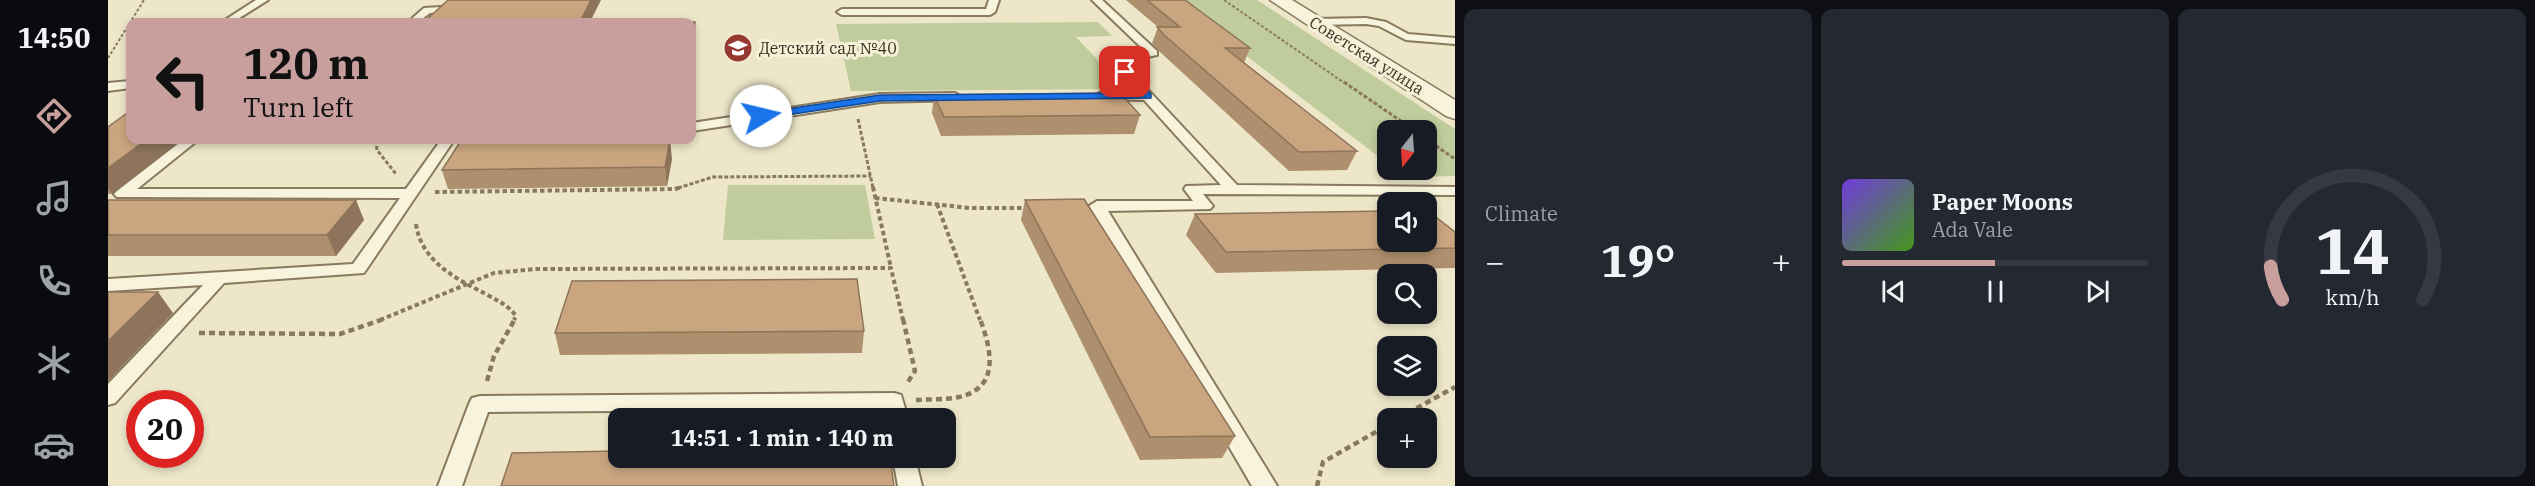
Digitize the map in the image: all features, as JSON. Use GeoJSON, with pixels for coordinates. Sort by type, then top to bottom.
{"type":"FeatureCollection","features":[{"type":"Feature","properties":{"kind":"street","name":"Советская улица"},"geometry":{"type":"LineString","coordinates":[[1279,0],[1455,111]]}},
{"type":"Feature","properties":{"kind":"lane"},"geometry":{"type":"LineString","coordinates":[[234,18],[263,0]]}},
{"type":"Feature","properties":{"kind":"lane"},"geometry":{"type":"LineString","coordinates":[[842,12],[990,12],[994,0]]}},
{"type":"Feature","properties":{"kind":"lane"},"geometry":{"type":"LineString","coordinates":[[1097,0],[1153,53],[1114,60],[1234,190]]}},
{"type":"Feature","properties":{"kind":"lane"},"geometry":{"type":"LineString","coordinates":[[418,18],[427,10],[473,9]]}},
{"type":"Feature","properties":{"kind":"lane"},"geometry":{"type":"LineString","coordinates":[[1347,10],[1366,21]]}},
{"type":"Feature","properties":{"kind":"lane"},"geometry":{"type":"LineString","coordinates":[[1315,22],[1366,21],[1383,24],[1406,37],[1455,41]]}},
{"type":"Feature","properties":{"kind":"lane"},"geometry":{"type":"LineString","coordinates":[[108,87],[126,85]]}},
{"type":"Feature","properties":{"kind":"lane"},"geometry":{"type":"LineString","coordinates":[[1089,96],[1147,96]]}},
{"type":"Feature","properties":{"kind":"lane"},"geometry":{"type":"LineString","coordinates":[[696,126],[880,98],[973,97]]}},
{"type":"Feature","properties":{"kind":"lane"},"geometry":{"type":"LineString","coordinates":[[185,144],[122,194],[410,193]]}},
{"type":"Feature","properties":{"kind":"lane"},"geometry":{"type":"LineString","coordinates":[[108,285],[357,269],[444,144]]}},
{"type":"Feature","properties":{"kind":"lane"},"geometry":{"type":"LineString","coordinates":[[1265,486],[1097,206],[1204,206],[1191,189],[1455,190]]}},
{"type":"Feature","properties":{"kind":"lane"},"geometry":{"type":"LineString","coordinates":[[108,397],[218,279]]}},
{"type":"Feature","properties":{"kind":"lane"},"geometry":{"type":"LineString","coordinates":[[450,486],[480,404],[757,408]]}},
{"type":"Feature","properties":{"kind":"lane"},"geometry":{"type":"LineString","coordinates":[[906,468],[910,486]]}},
{"type":"Feature","properties":{"kind":"path"},"geometry":{"type":"LineString","coordinates":[[133,18],[144,0]]}},
{"type":"Feature","properties":{"kind":"path"},"geometry":{"type":"LineString","coordinates":[[1224,0],[1399,120]]}},
{"type":"Feature","properties":{"kind":"path"},"geometry":{"type":"LineString","coordinates":[[108,58],[126,29]]}},
{"type":"Feature","properties":{"kind":"path"},"geometry":{"type":"LineString","coordinates":[[854,102],[915,371],[896,408]]}},
{"type":"Feature","properties":{"kind":"path"},"geometry":{"type":"LineString","coordinates":[[377,144],[378,150],[410,193],[416,217],[415,236],[425,252],[441,267],[510,307],[516,316],[494,356],[480,404]]}},
{"type":"Feature","properties":{"kind":"path"},"geometry":{"type":"LineString","coordinates":[[1437,147],[1455,159]]}},
{"type":"Feature","properties":{"kind":"path"},"geometry":{"type":"LineString","coordinates":[[410,193],[675,189],[712,177],[871,176]]}},
{"type":"Feature","properties":{"kind":"path"},"geometry":{"type":"LineString","coordinates":[[875,198],[970,208],[1028,207]]}},
{"type":"Feature","properties":{"kind":"path"},"geometry":{"type":"LineString","coordinates":[[905,408],[960,397],[979,388],[988,374],[990,346],[937,204]]}},
{"type":"Feature","properties":{"kind":"path"},"geometry":{"type":"LineString","coordinates":[[168,332],[340,334],[395,315],[494,273],[535,269],[891,268]]}},
{"type":"Feature","properties":{"kind":"path"},"geometry":{"type":"LineString","coordinates":[[1417,408],[1455,387]]}},
{"type":"Feature","properties":{"kind":"path"},"geometry":{"type":"LineString","coordinates":[[1317,486],[1323,462],[1377,431]]}},
{"type":"Feature","properties":{"kind":"green space"},"geometry":{"type":"Polygon","coordinates":[[[1173,0],[1257,0],[1455,129],[1455,176],[1437,176],[1437,120],[1377,120],[1377,155],[1173,0]]]}},
{"type":"Feature","properties":{"kind":"green space"},"geometry":{"type":"Polygon","coordinates":[[[1098,22],[1112,36],[1076,37],[1125,89],[851,91],[836,24],[1098,22]]]}},
{"type":"Feature","properties":{"kind":"green space"},"geometry":{"type":"Polygon","coordinates":[[[728,185],[865,185],[875,239],[723,240],[728,185]]]}},
{"type":"Feature","properties":{"kind":"building"},"geometry":{"type":"Polygon","coordinates":[[[448,0],[591,0],[582,18],[428,18],[448,0]]]}},
{"type":"Feature","properties":{"kind":"building"},"geometry":{"type":"Polygon","coordinates":[[[1147,0],[1185,0],[1250,48],[1225,48],[1357,151],[1299,152],[1164,35],[1157,27],[1180,27],[1147,0]]]}},
{"type":"Feature","properties":{"kind":"building"},"geometry":{"type":"Polygon","coordinates":[[[1120,93],[1140,115],[944,117],[934,95],[1120,93]]]}},
{"type":"Feature","properties":{"kind":"building"},"geometry":{"type":"Polygon","coordinates":[[[126,114],[126,144],[141,144],[108,168],[108,127],[126,114]]]}},
{"type":"Feature","properties":{"kind":"building"},"geometry":{"type":"Polygon","coordinates":[[[459,144],[669,144],[665,167],[442,170],[459,144]]]}},
{"type":"Feature","properties":{"kind":"building"},"geometry":{"type":"Polygon","coordinates":[[[1084,199],[1235,436],[1150,437],[1025,200],[1084,199]]]}},
{"type":"Feature","properties":{"kind":"building"},"geometry":{"type":"Polygon","coordinates":[[[108,200],[356,200],[327,235],[108,235],[108,200]]]}},
{"type":"Feature","properties":{"kind":"building"},"geometry":{"type":"Polygon","coordinates":[[[1377,211],[1377,249],[1226,252],[1195,214],[1377,211]]]}},
{"type":"Feature","properties":{"kind":"building"},"geometry":{"type":"Polygon","coordinates":[[[1437,218],[1455,232],[1455,248],[1437,248],[1437,218]]]}},
{"type":"Feature","properties":{"kind":"building"},"geometry":{"type":"Polygon","coordinates":[[[857,279],[864,331],[555,333],[572,281],[857,279]]]}},
{"type":"Feature","properties":{"kind":"building"},"geometry":{"type":"Polygon","coordinates":[[[108,292],[158,292],[108,341],[108,292]]]}},
{"type":"Feature","properties":{"kind":"building"},"geometry":{"type":"Polygon","coordinates":[[[608,451],[608,468],[891,468],[894,486],[501,486],[512,453],[608,451]]]}},
{"type":"Feature","properties":{"kind":"place","name":"Детский сад №40"},"geometry":{"type":"Point","coordinates":[738,48]}},
{"type":"Feature","properties":{"kind":"route"},"geometry":{"type":"LineString","coordinates":[[761,116],[880,98],[1147,96],[1125,72]]}}]}
